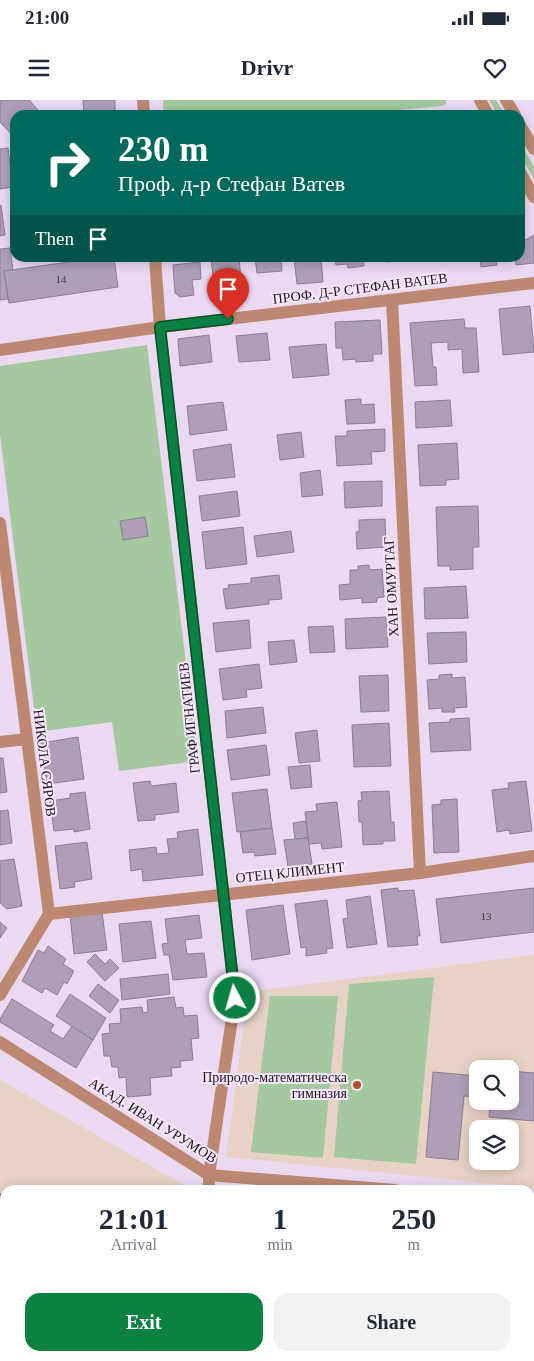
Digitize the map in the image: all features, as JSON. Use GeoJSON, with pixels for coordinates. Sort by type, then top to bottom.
{"type":"FeatureCollection","features":[{"type":"Feature","properties":{"kind":"street"},"geometry":{"type":"LineString","coordinates":[[525,134],[534,149]]}},
{"type":"Feature","properties":{"kind":"street"},"geometry":{"type":"LineString","coordinates":[[525,181],[534,197]]}},
{"type":"Feature","properties":{"kind":"street","name":"ГРАФ ИГНАТИЕВ"},"geometry":{"type":"LineString","coordinates":[[155,262],[160,327],[235,998],[209,1185]]}},
{"type":"Feature","properties":{"kind":"street","name":"ПРОФ. Д-Р СТЕФАН ВАТЕВ"},"geometry":{"type":"LineString","coordinates":[[0,350],[160,327],[534,283]]}},
{"type":"Feature","properties":{"kind":"street","name":"ХАН ОМУРТАГ"},"geometry":{"type":"LineString","coordinates":[[392,300],[420,873]]}},
{"type":"Feature","properties":{"kind":"street","name":"НИКОЛА СЯРОВ"},"geometry":{"type":"LineString","coordinates":[[0,523],[49,914]]}},
{"type":"Feature","properties":{"kind":"street"},"geometry":{"type":"LineString","coordinates":[[0,742],[27,739]]}},
{"type":"Feature","properties":{"kind":"street","name":"ОТЕЦ КЛИМЕНТ"},"geometry":{"type":"LineString","coordinates":[[49,914],[420,873],[534,856]]}},
{"type":"Feature","properties":{"kind":"street"},"geometry":{"type":"LineString","coordinates":[[0,994],[49,914]]}},
{"type":"Feature","properties":{"kind":"street","name":"АКАД. ИВАН УРУМОВ"},"geometry":{"type":"LineString","coordinates":[[0,1042],[209,1175],[333,1185]]}},
{"type":"Feature","properties":{"kind":"shaded area","name":"Природо-математическа гимназия"},"geometry":{"type":"Polygon","coordinates":[[[534,955],[534,1185],[504,1185],[226,1157],[248,992],[534,955]]]}},
{"type":"Feature","properties":{"kind":"shaded area"},"geometry":{"type":"Polygon","coordinates":[[[0,1080],[183,1185],[0,1185],[0,1080]]]}},
{"type":"Feature","properties":{"kind":"green space"},"geometry":{"type":"Polygon","coordinates":[[[163,100],[446,100],[443,106],[398,110],[164,110],[163,100]]]}},
{"type":"Feature","properties":{"kind":"green space"},"geometry":{"type":"Polygon","coordinates":[[[489,100],[496,100],[502,110],[495,110],[489,100]]]}},
{"type":"Feature","properties":{"kind":"green space"},"geometry":{"type":"Polygon","coordinates":[[[525,151],[534,167],[534,179],[525,163],[525,151]]]}},
{"type":"Feature","properties":{"kind":"green space"},"geometry":{"type":"Polygon","coordinates":[[[147,345],[198,761],[119,771],[112,722],[37,732],[0,434],[0,366],[147,345]]]}},
{"type":"Feature","properties":{"kind":"green space"},"geometry":{"type":"Polygon","coordinates":[[[434,977],[416,1164],[334,1157],[349,984],[434,977]]]}},
{"type":"Feature","properties":{"kind":"green space"},"geometry":{"type":"Polygon","coordinates":[[[270,996],[338,996],[323,1158],[251,1152],[270,996]]]}},
{"type":"Feature","properties":{"kind":"building"},"geometry":{"type":"Polygon","coordinates":[[[0,100],[29,100],[38,110],[10,110],[10,133],[0,122],[0,100]]]}},
{"type":"Feature","properties":{"kind":"building"},"geometry":{"type":"Polygon","coordinates":[[[83,100],[115,100],[115,110],[84,110],[83,100]]]}},
{"type":"Feature","properties":{"kind":"building"},"geometry":{"type":"Polygon","coordinates":[[[8,148],[10,187],[0,189],[0,149],[8,148]]]}},
{"type":"Feature","properties":{"kind":"building"},"geometry":{"type":"Polygon","coordinates":[[[0,206],[5,235],[0,236],[0,206]]]}},
{"type":"Feature","properties":{"kind":"building"},"geometry":{"type":"Polygon","coordinates":[[[534,235],[534,263],[516,265],[516,262],[525,262],[525,240],[534,235]]]}},
{"type":"Feature","properties":{"kind":"building"},"geometry":{"type":"Polygon","coordinates":[[[10,248],[10,262],[12,262],[13,270],[4,271],[8,299],[0,300],[0,249],[10,248]]]}},
{"type":"Feature","properties":{"kind":"building"},"geometry":{"type":"Polygon","coordinates":[[[68,262],[115,262],[118,287],[9,303],[4,271],[68,262]]]}},
{"type":"Feature","properties":{"kind":"building"},"geometry":{"type":"Polygon","coordinates":[[[200,262],[201,279],[192,280],[194,295],[180,297],[175,293],[173,265],[200,262]]]}},
{"type":"Feature","properties":{"kind":"building"},"geometry":{"type":"Polygon","coordinates":[[[211,262],[239,262],[242,291],[215,293],[211,262]]]}},
{"type":"Feature","properties":{"kind":"building"},"geometry":{"type":"Polygon","coordinates":[[[256,262],[281,262],[282,271],[257,273],[256,262]]]}},
{"type":"Feature","properties":{"kind":"building"},"geometry":{"type":"Polygon","coordinates":[[[294,262],[321,262],[323,282],[297,284],[294,262]]]}},
{"type":"Feature","properties":{"kind":"building"},"geometry":{"type":"Polygon","coordinates":[[[336,262],[364,262],[364,266],[348,268],[347,264],[336,265],[336,262]]]}},
{"type":"Feature","properties":{"kind":"building"},"geometry":{"type":"Polygon","coordinates":[[[480,262],[496,262],[497,265],[481,267],[480,262]]]}},
{"type":"Feature","properties":{"kind":"building"},"geometry":{"type":"Polygon","coordinates":[[[530,306],[534,352],[503,355],[499,309],[530,306]]]}},
{"type":"Feature","properties":{"kind":"building"},"geometry":{"type":"Polygon","coordinates":[[[464,319],[465,328],[476,328],[479,372],[463,373],[462,349],[448,350],[448,342],[431,343],[433,367],[436,367],[437,385],[415,386],[410,323],[464,319]]]}},
{"type":"Feature","properties":{"kind":"building"},"geometry":{"type":"Polygon","coordinates":[[[380,320],[382,354],[373,354],[373,361],[356,362],[356,359],[343,360],[342,348],[336,348],[335,322],[380,320]]]}},
{"type":"Feature","properties":{"kind":"building"},"geometry":{"type":"Polygon","coordinates":[[[267,333],[270,360],[239,362],[236,336],[267,333]]]}},
{"type":"Feature","properties":{"kind":"building"},"geometry":{"type":"Polygon","coordinates":[[[209,335],[212,362],[180,366],[178,339],[209,335]]]}},
{"type":"Feature","properties":{"kind":"building"},"geometry":{"type":"Polygon","coordinates":[[[326,344],[329,375],[293,378],[289,347],[326,344]]]}},
{"type":"Feature","properties":{"kind":"building"},"geometry":{"type":"Polygon","coordinates":[[[361,399],[361,405],[374,404],[375,423],[347,424],[345,400],[361,399]]]}},
{"type":"Feature","properties":{"kind":"building"},"geometry":{"type":"Polygon","coordinates":[[[450,400],[452,426],[416,428],[415,402],[450,400]]]}},
{"type":"Feature","properties":{"kind":"building"},"geometry":{"type":"Polygon","coordinates":[[[223,402],[227,430],[190,435],[187,406],[223,402]]]}},
{"type":"Feature","properties":{"kind":"building"},"geometry":{"type":"Polygon","coordinates":[[[385,429],[385,451],[371,452],[372,464],[337,466],[335,436],[347,436],[347,431],[385,429]]]}},
{"type":"Feature","properties":{"kind":"building"},"geometry":{"type":"Polygon","coordinates":[[[301,432],[304,457],[280,460],[277,435],[301,432]]]}},
{"type":"Feature","properties":{"kind":"building"},"geometry":{"type":"Polygon","coordinates":[[[457,443],[459,479],[446,480],[446,485],[420,486],[418,445],[457,443]]]}},
{"type":"Feature","properties":{"kind":"building"},"geometry":{"type":"Polygon","coordinates":[[[231,444],[235,477],[197,481],[193,450],[231,444]]]}},
{"type":"Feature","properties":{"kind":"building"},"geometry":{"type":"Polygon","coordinates":[[[320,470],[323,495],[302,497],[300,473],[320,470]]]}},
{"type":"Feature","properties":{"kind":"building"},"geometry":{"type":"Polygon","coordinates":[[[382,481],[382,506],[345,508],[344,482],[382,481]]]}},
{"type":"Feature","properties":{"kind":"building"},"geometry":{"type":"Polygon","coordinates":[[[237,491],[240,516],[202,521],[199,496],[237,491]]]}},
{"type":"Feature","properties":{"kind":"building"},"geometry":{"type":"Polygon","coordinates":[[[478,506],[479,547],[473,547],[473,569],[450,570],[450,566],[438,566],[436,507],[478,506]]]}},
{"type":"Feature","properties":{"kind":"building"},"geometry":{"type":"Polygon","coordinates":[[[145,517],[148,536],[123,540],[120,521],[145,517]]]}},
{"type":"Feature","properties":{"kind":"building"},"geometry":{"type":"Polygon","coordinates":[[[385,519],[386,547],[357,549],[356,532],[359,532],[359,520],[385,519]]]}},
{"type":"Feature","properties":{"kind":"building"},"geometry":{"type":"Polygon","coordinates":[[[243,527],[247,564],[206,569],[202,532],[243,527]]]}},
{"type":"Feature","properties":{"kind":"building"},"geometry":{"type":"Polygon","coordinates":[[[291,531],[294,552],[257,557],[254,536],[291,531]]]}},
{"type":"Feature","properties":{"kind":"building"},"geometry":{"type":"Polygon","coordinates":[[[369,565],[370,570],[382,569],[384,597],[377,598],[377,602],[362,603],[362,598],[340,600],[339,585],[350,584],[350,570],[358,570],[358,566],[369,565]]]}},
{"type":"Feature","properties":{"kind":"building"},"geometry":{"type":"Polygon","coordinates":[[[279,575],[282,599],[269,600],[269,604],[226,609],[223,589],[229,588],[228,585],[251,583],[251,578],[279,575]]]}},
{"type":"Feature","properties":{"kind":"building"},"geometry":{"type":"Polygon","coordinates":[[[466,586],[468,618],[425,619],[424,588],[466,586]]]}},
{"type":"Feature","properties":{"kind":"building"},"geometry":{"type":"Polygon","coordinates":[[[386,617],[388,647],[346,649],[345,619],[386,617]]]}},
{"type":"Feature","properties":{"kind":"building"},"geometry":{"type":"Polygon","coordinates":[[[249,620],[251,648],[216,652],[213,623],[249,620]]]}},
{"type":"Feature","properties":{"kind":"building"},"geometry":{"type":"Polygon","coordinates":[[[333,626],[335,652],[310,653],[308,627],[333,626]]]}},
{"type":"Feature","properties":{"kind":"building"},"geometry":{"type":"Polygon","coordinates":[[[466,632],[467,662],[429,664],[427,633],[466,632]]]}},
{"type":"Feature","properties":{"kind":"building"},"geometry":{"type":"Polygon","coordinates":[[[294,640],[297,662],[270,665],[268,642],[294,640]]]}},
{"type":"Feature","properties":{"kind":"building"},"geometry":{"type":"Polygon","coordinates":[[[259,664],[262,688],[246,690],[247,697],[223,700],[219,669],[259,664]]]}},
{"type":"Feature","properties":{"kind":"building"},"geometry":{"type":"Polygon","coordinates":[[[452,674],[452,678],[465,677],[467,707],[454,708],[455,712],[442,712],[442,708],[429,709],[427,680],[439,679],[439,675],[452,674]]]}},
{"type":"Feature","properties":{"kind":"building"},"geometry":{"type":"Polygon","coordinates":[[[388,675],[389,711],[361,712],[359,676],[388,675]]]}},
{"type":"Feature","properties":{"kind":"building"},"geometry":{"type":"Polygon","coordinates":[[[263,707],[266,733],[227,738],[225,711],[263,707]]]}},
{"type":"Feature","properties":{"kind":"building"},"geometry":{"type":"Polygon","coordinates":[[[469,718],[471,750],[431,752],[429,723],[450,722],[450,719],[469,718]]]}},
{"type":"Feature","properties":{"kind":"building"},"geometry":{"type":"Polygon","coordinates":[[[389,723],[391,766],[354,767],[352,725],[389,723]]]}},
{"type":"Feature","properties":{"kind":"building"},"geometry":{"type":"Polygon","coordinates":[[[317,730],[320,761],[299,763],[295,733],[317,730]]]}},
{"type":"Feature","properties":{"kind":"building"},"geometry":{"type":"Polygon","coordinates":[[[78,737],[84,779],[47,784],[41,743],[78,737]]]}},
{"type":"Feature","properties":{"kind":"building"},"geometry":{"type":"Polygon","coordinates":[[[266,745],[270,775],[231,780],[227,750],[266,745]]]}},
{"type":"Feature","properties":{"kind":"building"},"geometry":{"type":"Polygon","coordinates":[[[0,758],[3,758],[7,792],[0,793],[0,758]]]}},
{"type":"Feature","properties":{"kind":"building"},"geometry":{"type":"Polygon","coordinates":[[[310,765],[312,787],[291,789],[288,767],[310,765]]]}},
{"type":"Feature","properties":{"kind":"building"},"geometry":{"type":"Polygon","coordinates":[[[150,781],[151,786],[176,783],[179,812],[155,815],[155,820],[138,821],[133,783],[150,781]]]}},
{"type":"Feature","properties":{"kind":"building"},"geometry":{"type":"Polygon","coordinates":[[[526,781],[532,831],[510,834],[509,830],[497,832],[492,790],[509,788],[508,783],[526,781]]]}},
{"type":"Feature","properties":{"kind":"building"},"geometry":{"type":"Polygon","coordinates":[[[267,789],[272,828],[237,832],[232,793],[267,789]]]}},
{"type":"Feature","properties":{"kind":"building"},"geometry":{"type":"Polygon","coordinates":[[[389,791],[391,822],[394,822],[395,841],[363,845],[362,822],[359,822],[358,801],[362,800],[361,792],[389,791]]]}},
{"type":"Feature","properties":{"kind":"building"},"geometry":{"type":"Polygon","coordinates":[[[85,792],[90,829],[74,832],[74,829],[54,831],[50,801],[70,798],[70,794],[85,792]]]}},
{"type":"Feature","properties":{"kind":"building"},"geometry":{"type":"Polygon","coordinates":[[[457,799],[459,852],[434,853],[432,805],[441,804],[441,800],[457,799]]]}},
{"type":"Feature","properties":{"kind":"building"},"geometry":{"type":"Polygon","coordinates":[[[337,802],[342,847],[322,849],[321,843],[309,844],[305,812],[317,811],[316,804],[337,802]]]}},
{"type":"Feature","properties":{"kind":"building"},"geometry":{"type":"Polygon","coordinates":[[[8,810],[12,843],[0,845],[0,811],[8,810]]]}},
{"type":"Feature","properties":{"kind":"building"},"geometry":{"type":"Polygon","coordinates":[[[306,821],[308,838],[295,839],[293,823],[306,821]]]}},
{"type":"Feature","properties":{"kind":"building"},"geometry":{"type":"Polygon","coordinates":[[[272,828],[276,854],[255,856],[254,852],[243,853],[240,832],[272,828]]]}},
{"type":"Feature","properties":{"kind":"building"},"geometry":{"type":"Polygon","coordinates":[[[198,829],[203,875],[143,881],[142,869],[131,871],[129,850],[156,847],[157,854],[169,853],[167,839],[178,838],[177,832],[198,829]]]}},
{"type":"Feature","properties":{"kind":"building"},"geometry":{"type":"Polygon","coordinates":[[[308,838],[312,864],[288,867],[284,840],[308,838]]]}},
{"type":"Feature","properties":{"kind":"building"},"geometry":{"type":"Polygon","coordinates":[[[87,842],[92,879],[74,882],[75,887],[60,889],[55,846],[87,842]]]}},
{"type":"Feature","properties":{"kind":"building"},"geometry":{"type":"Polygon","coordinates":[[[14,859],[22,906],[7,909],[0,903],[0,861],[14,859]]]}},
{"type":"Feature","properties":{"kind":"building"},"geometry":{"type":"Polygon","coordinates":[[[398,888],[398,891],[414,890],[420,936],[417,936],[418,945],[388,947],[381,890],[398,888]]]}},
{"type":"Feature","properties":{"kind":"building"},"geometry":{"type":"Polygon","coordinates":[[[534,888],[534,932],[441,943],[436,899],[534,888]]]}},
{"type":"Feature","properties":{"kind":"building"},"geometry":{"type":"Polygon","coordinates":[[[370,896],[377,944],[347,948],[343,919],[348,918],[346,900],[370,896]]]}},
{"type":"Feature","properties":{"kind":"building"},"geometry":{"type":"Polygon","coordinates":[[[327,900],[333,948],[326,949],[327,953],[306,956],[306,947],[301,948],[295,904],[327,900]]]}},
{"type":"Feature","properties":{"kind":"building"},"geometry":{"type":"Polygon","coordinates":[[[283,905],[290,954],[252,960],[246,910],[283,905]]]}},
{"type":"Feature","properties":{"kind":"building"},"geometry":{"type":"Polygon","coordinates":[[[102,912],[107,950],[74,954],[70,915],[102,912]]]}},
{"type":"Feature","properties":{"kind":"building"},"geometry":{"type":"Polygon","coordinates":[[[199,915],[202,938],[185,940],[187,954],[204,953],[207,977],[173,980],[169,955],[164,955],[162,944],[168,943],[165,919],[199,915]]]}},
{"type":"Feature","properties":{"kind":"building"},"geometry":{"type":"Polygon","coordinates":[[[151,921],[156,958],[123,962],[119,924],[151,921]]]}},
{"type":"Feature","properties":{"kind":"building"},"geometry":{"type":"Polygon","coordinates":[[[0,922],[7,928],[0,938],[0,922]]]}},
{"type":"Feature","properties":{"kind":"building"},"geometry":{"type":"Polygon","coordinates":[[[48,946],[66,959],[63,964],[74,971],[67,984],[64,982],[57,995],[45,988],[42,993],[22,981],[38,950],[44,953],[48,946]]]}},
{"type":"Feature","properties":{"kind":"building"},"geometry":{"type":"Polygon","coordinates":[[[95,954],[105,964],[110,959],[119,968],[105,981],[87,962],[95,954]]]}},
{"type":"Feature","properties":{"kind":"building"},"geometry":{"type":"Polygon","coordinates":[[[168,974],[170,994],[122,1000],[120,979],[168,974]]]}},
{"type":"Feature","properties":{"kind":"building"},"geometry":{"type":"Polygon","coordinates":[[[98,984],[119,1000],[110,1013],[89,996],[98,984]]]}},
{"type":"Feature","properties":{"kind":"building"},"geometry":{"type":"Polygon","coordinates":[[[70,994],[106,1018],[93,1040],[56,1016],[70,994]]]}},
{"type":"Feature","properties":{"kind":"building"},"geometry":{"type":"Polygon","coordinates":[[[174,997],[176,1008],[183,1007],[184,1016],[197,1015],[199,1038],[191,1039],[193,1060],[180,1061],[181,1067],[171,1068],[172,1076],[150,1078],[151,1095],[127,1097],[126,1077],[119,1078],[118,1067],[112,1067],[110,1056],[104,1056],[102,1034],[110,1033],[109,1024],[121,1023],[120,1009],[142,1007],[143,1013],[148,1012],[147,1000],[174,997]]]}},
{"type":"Feature","properties":{"kind":"building"},"geometry":{"type":"Polygon","coordinates":[[[12,999],[54,1025],[50,1031],[63,1039],[72,1026],[93,1040],[76,1068],[0,1022],[12,999]]]}},
{"type":"Feature","properties":{"kind":"building"},"geometry":{"type":"Polygon","coordinates":[[[433,1072],[469,1075],[469,1096],[464,1096],[458,1160],[426,1157],[433,1072]]]}},
{"type":"Feature","properties":{"kind":"building"},"geometry":{"type":"Polygon","coordinates":[[[519,1072],[534,1073],[534,1121],[489,1117],[489,1110],[519,1110],[519,1072]]]}},
{"type":"Feature","properties":{"kind":"place","name":"Природо-математическа гимназия"},"geometry":{"type":"Point","coordinates":[357,1085]}},
{"type":"Feature","properties":{"kind":"route"},"geometry":{"type":"LineString","coordinates":[[228,319],[160,327],[235,998]]}}]}
